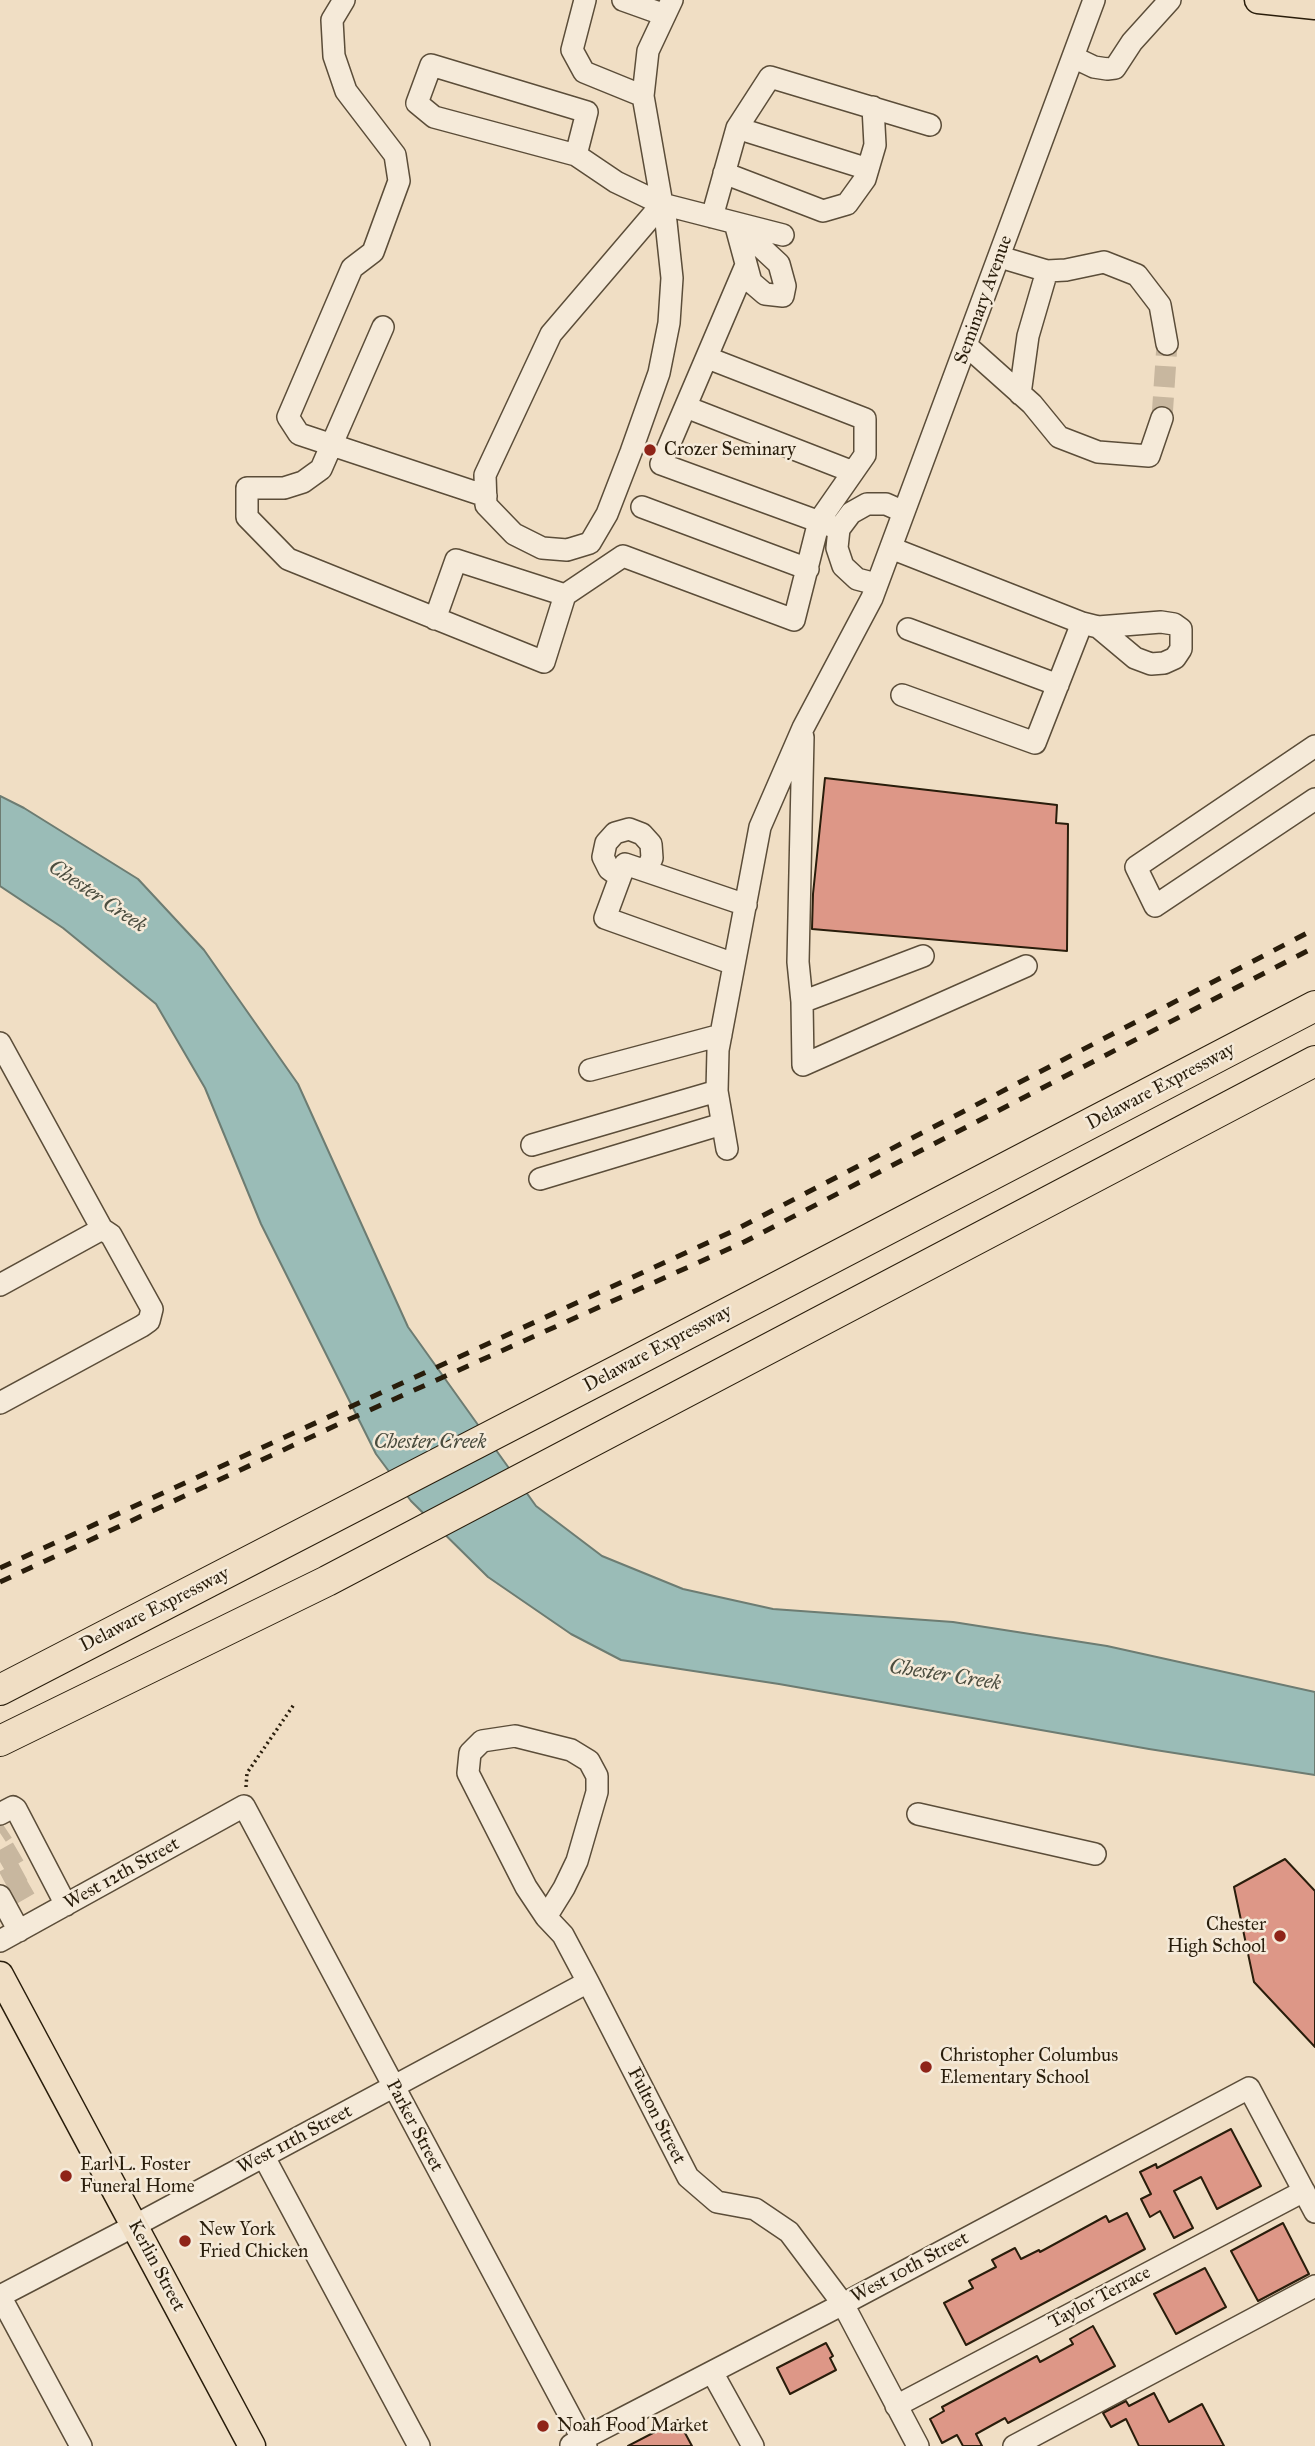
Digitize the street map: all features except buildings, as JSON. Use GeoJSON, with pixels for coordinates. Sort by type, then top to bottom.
{"type":"FeatureCollection","features":[{"type":"Feature","properties":{"kind":"highway","name":"Delaware Expressway"},"geometry":{"type":"LineString","coordinates":[[0,1690],[1315,1006]]}},
{"type":"Feature","properties":{"kind":"highway"},"geometry":{"type":"LineString","coordinates":[[0,1741],[327,1580],[1315,1061]]}},
{"type":"Feature","properties":{"kind":"main road"},"geometry":{"type":"LineString","coordinates":[[1258,0],[1315,6]]}},
{"type":"Feature","properties":{"kind":"main road","name":"Kerlin Street"},"geometry":{"type":"LineString","coordinates":[[0,1975],[252,2446]]}},
{"type":"Feature","properties":{"kind":"street"},"geometry":{"type":"LineString","coordinates":[[344,0],[332,20],[334,56],[345,91],[395,155],[399,181],[373,251],[352,268],[288,416],[299,434],[486,496]]}},
{"type":"Feature","properties":{"kind":"street"},"geometry":{"type":"LineString","coordinates":[[585,0],[572,50],[584,72],[643,96]]}},
{"type":"Feature","properties":{"kind":"street"},"geometry":{"type":"LineString","coordinates":[[623,0],[669,8],[648,51],[643,96],[663,204],[672,278],[669,323],[659,373],[607,514],[590,543],[567,550],[542,548],[514,534],[486,505],[485,475],[551,334],[663,204]]}},
{"type":"Feature","properties":{"kind":"street","name":"Seminary Avenue"},"geometry":{"type":"LineString","coordinates":[[727,1149],[717,1091],[721,1035],[760,827],[803,728],[874,591],[1094,0]]}},
{"type":"Feature","properties":{"kind":"street"},"geometry":{"type":"LineString","coordinates":[[1073,57],[1094,67],[1115,68],[1136,38],[1170,0]]}},
{"type":"Feature","properties":{"kind":"street"},"geometry":{"type":"LineString","coordinates":[[576,155],[587,112],[431,65],[417,103],[434,117],[576,155],[616,181],[663,204],[783,235]]}},
{"type":"Feature","properties":{"kind":"street"},"geometry":{"type":"LineString","coordinates":[[712,217],[737,128],[770,77],[930,125]]}},
{"type":"Feature","properties":{"kind":"street"},"geometry":{"type":"LineString","coordinates":[[724,173],[823,211],[847,204],[865,179],[875,145],[873,107]]}},
{"type":"Feature","properties":{"kind":"street"},"geometry":{"type":"LineString","coordinates":[[737,128],[868,169]]}},
{"type":"Feature","properties":{"kind":"street"},"geometry":{"type":"LineString","coordinates":[[735,223],[779,264],[785,286],[783,296],[765,294],[751,282],[735,223]]}},
{"type":"Feature","properties":{"kind":"street"},"geometry":{"type":"LineString","coordinates":[[1000,257],[1047,271],[1104,262],[1137,275],[1160,305],[1167,344]]}},
{"type":"Feature","properties":{"kind":"street"},"geometry":{"type":"LineString","coordinates":[[746,265],[662,464],[839,529]]}},
{"type":"Feature","properties":{"kind":"street"},"geometry":{"type":"LineString","coordinates":[[1020,394],[1028,336],[1047,271]]}},
{"type":"Feature","properties":{"kind":"street"},"geometry":{"type":"LineString","coordinates":[[383,327],[321,469],[303,482],[284,488],[247,488],[247,517],[288,559],[544,662],[565,595],[622,556],[794,620],[819,522],[864,455],[865,419],[708,358]]}},
{"type":"Feature","properties":{"kind":"street"},"geometry":{"type":"LineString","coordinates":[[967,346],[1020,394],[1059,437],[1098,452],[1149,456],[1162,418]]}},
{"type":"Feature","properties":{"kind":"street"},"geometry":{"type":"LineString","coordinates":[[686,407],[853,472]]}},
{"type":"Feature","properties":{"kind":"street"},"geometry":{"type":"LineString","coordinates":[[874,591],[843,566],[837,548],[839,529],[850,513],[867,504],[887,504],[904,512]]}},
{"type":"Feature","properties":{"kind":"street"},"geometry":{"type":"LineString","coordinates":[[642,507],[808,569]]}},
{"type":"Feature","properties":{"kind":"street"},"geometry":{"type":"LineString","coordinates":[[891,548],[1090,625],[1058,685],[1035,743],[902,695]]}},
{"type":"Feature","properties":{"kind":"street"},"geometry":{"type":"LineString","coordinates":[[435,619],[456,561],[565,595]]}},
{"type":"Feature","properties":{"kind":"street"},"geometry":{"type":"LineString","coordinates":[[908,629],[1058,685]]}},
{"type":"Feature","properties":{"kind":"street"},"geometry":{"type":"LineString","coordinates":[[803,728],[798,962],[803,1065],[1026,966]]}},
{"type":"Feature","properties":{"kind":"street"},"geometry":{"type":"LineString","coordinates":[[1315,746],[1136,867],[1155,906],[1315,799]]}},
{"type":"Feature","properties":{"kind":"street"},"geometry":{"type":"LineString","coordinates":[[620,877],[609,869],[603,857],[606,843],[615,833],[629,829],[642,834],[651,844],[652,859],[646,871]]}},
{"type":"Feature","properties":{"kind":"street"},"geometry":{"type":"LineString","coordinates":[[734,964],[605,918],[625,864],[746,905]]}},
{"type":"Feature","properties":{"kind":"street"},"geometry":{"type":"LineString","coordinates":[[802,1002],[923,956]]}},
{"type":"Feature","properties":{"kind":"street"},"geometry":{"type":"LineString","coordinates":[[590,1070],[721,1035]]}},
{"type":"Feature","properties":{"kind":"street"},"geometry":{"type":"LineString","coordinates":[[0,1043],[102,1229],[111,1235],[152,1309],[149,1321],[3,1394]]}},
{"type":"Feature","properties":{"kind":"street"},"geometry":{"type":"LineString","coordinates":[[532,1145],[717,1091]]}},
{"type":"Feature","properties":{"kind":"street"},"geometry":{"type":"LineString","coordinates":[[540,1179],[722,1124]]}},
{"type":"Feature","properties":{"kind":"street"},"geometry":{"type":"LineString","coordinates":[[0,1285],[102,1229]]}},
{"type":"Feature","properties":{"kind":"street","name":"Fulton Street"},"geometry":{"type":"LineString","coordinates":[[546,1917],[577,1861],[597,1792],[597,1776],[589,1761],[570,1750],[515,1736],[482,1741],[470,1753],[468,1773],[526,1887],[546,1917],[563,1936],[688,2177],[718,2202],[755,2208],[789,2232],[843,2304],[918,2446]]}},
{"type":"Feature","properties":{"kind":"street","name":"West 12th Street"},"geometry":{"type":"LineString","coordinates":[[0,1941],[244,1806]]}},
{"type":"Feature","properties":{"kind":"street","name":"Parker Street"},"geometry":{"type":"LineString","coordinates":[[244,1806],[579,2444]]}},
{"type":"Feature","properties":{"kind":"street"},"geometry":{"type":"LineString","coordinates":[[918,1814],[1095,1854]]}},
{"type":"Feature","properties":{"kind":"street"},"geometry":{"type":"LineString","coordinates":[[9,1822],[66,1905]]}},
{"type":"Feature","properties":{"kind":"street"},"geometry":{"type":"LineString","coordinates":[[3,1891],[19,1931]]}},
{"type":"Feature","properties":{"kind":"street","name":"West 11th Street"},"geometry":{"type":"LineString","coordinates":[[0,2296],[588,1982]]}},
{"type":"Feature","properties":{"kind":"street","name":"West 10th Street"},"geometry":{"type":"LineString","coordinates":[[579,2444],[1249,2088],[1304,2191]]}},
{"type":"Feature","properties":{"kind":"street"},"geometry":{"type":"LineString","coordinates":[[264,2157],[419,2446]]}},
{"type":"Feature","properties":{"kind":"street"},"geometry":{"type":"LineString","coordinates":[[1304,2191],[1315,2212]]}},
{"type":"Feature","properties":{"kind":"street","name":"Taylor Terrace"},"geometry":{"type":"LineString","coordinates":[[896,2406],[1304,2191]]}},
{"type":"Feature","properties":{"kind":"street"},"geometry":{"type":"LineString","coordinates":[[1014,2446],[1315,2286]]}},
{"type":"Feature","properties":{"kind":"street"},"geometry":{"type":"LineString","coordinates":[[0,2296],[81,2446]]}},
{"type":"Feature","properties":{"kind":"street"},"geometry":{"type":"LineString","coordinates":[[712,2372],[753,2446]]}},
{"type":"Feature","properties":{"kind":"path"},"geometry":{"type":"LineString","coordinates":[[244,1806],[247,1773],[295,1703]]}},
{"type":"Feature","properties":{"kind":"water","name":"Chester Creek"},"geometry":{"type":"Polygon","coordinates":[[[0,796],[138,879],[204,950],[298,1084],[408,1327],[536,1506],[602,1556],[683,1589],[773,1609],[953,1622],[1107,1646],[1315,1692],[1315,1775],[1149,1749],[779,1684],[621,1660],[571,1634],[488,1577],[411,1501],[376,1454],[261,1224],[205,1088],[156,1004],[63,928],[0,886],[0,796]]]}},
{"type":"Feature","properties":{"kind":"tunnel"},"geometry":{"type":"LineString","coordinates":[[1162,418],[1167,344]]}},
{"type":"Feature","properties":{"kind":"tunnel"},"geometry":{"type":"LineString","coordinates":[[0,1833],[6,1829]]}},
{"type":"Feature","properties":{"kind":"tunnel"},"geometry":{"type":"LineString","coordinates":[[0,1862],[19,1851]]}},
{"type":"Feature","properties":{"kind":"tunnel"},"geometry":{"type":"LineString","coordinates":[[4,1881],[28,1868]]}},
{"type":"Feature","properties":{"kind":"tunnel"},"geometry":{"type":"LineString","coordinates":[[11,1895],[35,1881]]}},
{"type":"Feature","properties":{"kind":"railway"},"geometry":{"type":"LineString","coordinates":[[0,1568],[733,1231],[1315,929]]}},
{"type":"Feature","properties":{"kind":"railway"},"geometry":{"type":"LineString","coordinates":[[0,1582],[341,1423],[744,1242],[1315,947]]}},
{"type":"Feature","properties":{"kind":"place","name":"Crozer Seminary"},"geometry":{"type":"Point","coordinates":[650,450]}},
{"type":"Feature","properties":{"kind":"place","name":"Chester High School"},"geometry":{"type":"Point","coordinates":[1280,1936]}},
{"type":"Feature","properties":{"kind":"place","name":"Christopher Columbus Elementary School"},"geometry":{"type":"Point","coordinates":[926,2067]}},
{"type":"Feature","properties":{"kind":"place","name":"Earl L. Foster Funeral Home"},"geometry":{"type":"Point","coordinates":[66,2176]}},
{"type":"Feature","properties":{"kind":"place","name":"New York Fried Chicken"},"geometry":{"type":"Point","coordinates":[185,2241]}},
{"type":"Feature","properties":{"kind":"place","name":"Noah Food Market"},"geometry":{"type":"Point","coordinates":[543,2426]}}]}
